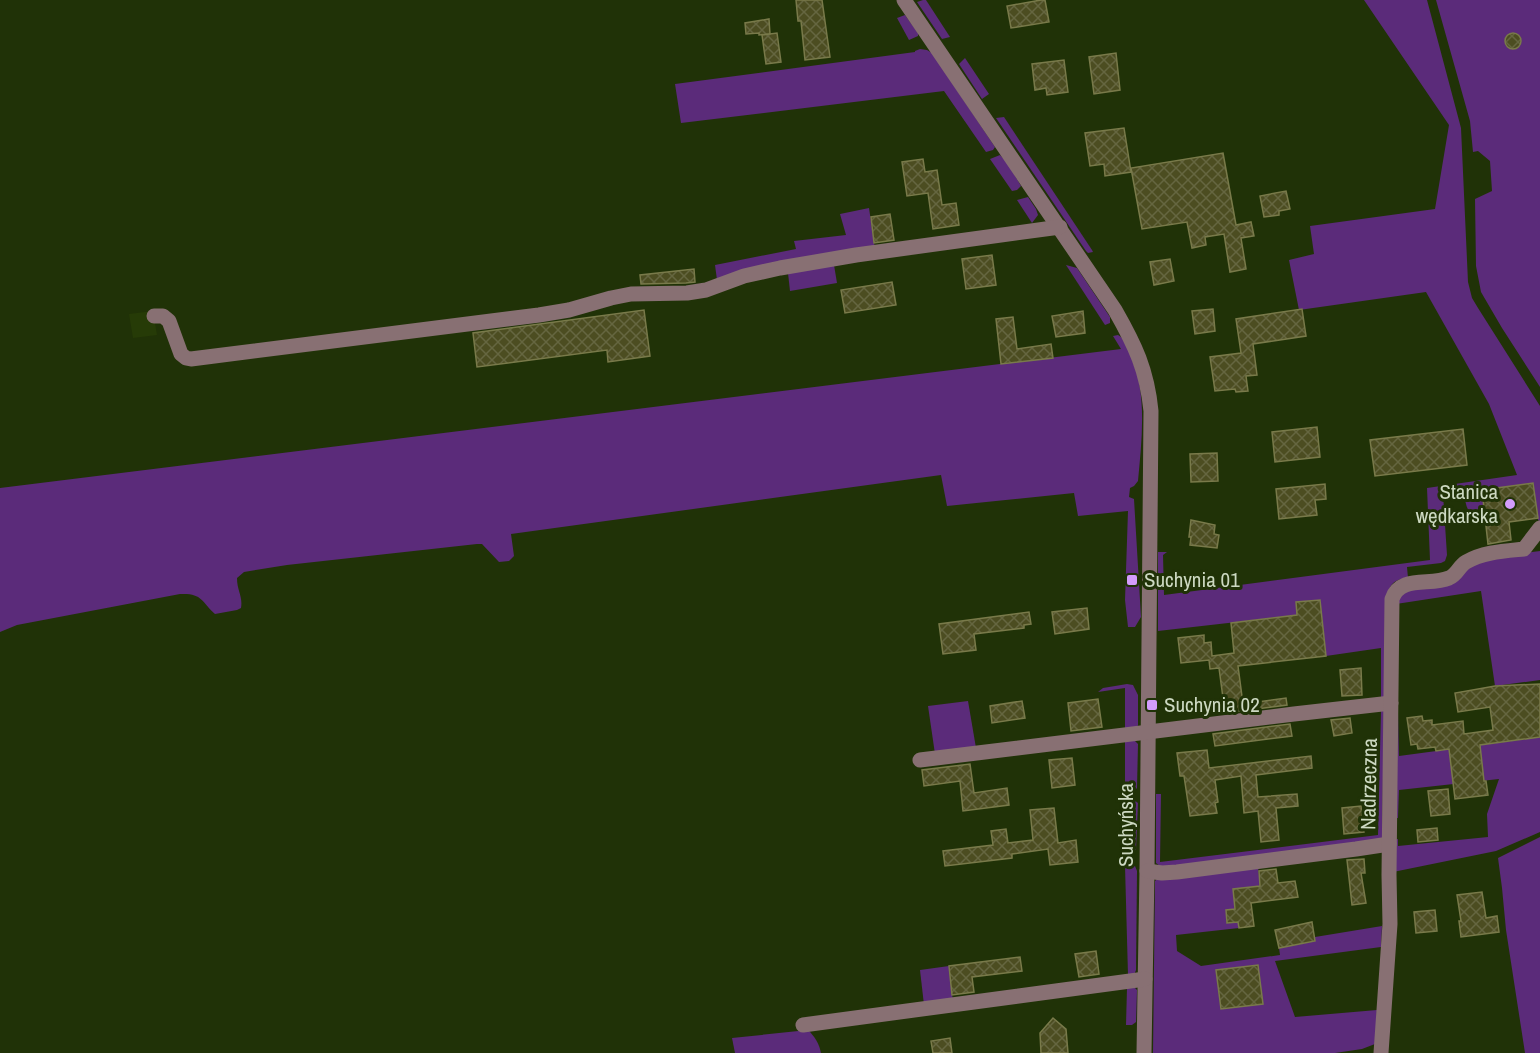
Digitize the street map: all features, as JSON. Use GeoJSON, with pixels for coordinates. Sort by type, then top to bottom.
{"type":"FeatureCollection","features":[{"type":"Feature","properties":{"kind":"street","name":"Suchyńska"},"geometry":{"type":"LineString","coordinates":[[904,0],[1115,310],[1134,345],[1145,373],[1151,411],[1148,871],[1144,1053]]}},
{"type":"Feature","properties":{"kind":"street"},"geometry":{"type":"LineString","coordinates":[[154,316],[163,316],[169,321],[181,354],[191,359],[539,315],[569,310],[631,294],[687,293],[706,290],[744,276],[780,268],[856,255],[1060,227]]}},
{"type":"Feature","properties":{"kind":"street","name":"Nadrzeczna"},"geometry":{"type":"LineString","coordinates":[[1381,1053],[1390,924],[1391,605],[1394,592],[1399,587],[1409,584],[1448,578],[1455,574],[1462,564],[1477,556],[1524,549],[1540,528]]}},
{"type":"Feature","properties":{"kind":"street"},"geometry":{"type":"LineString","coordinates":[[920,760],[1372,704],[1391,704]]}},
{"type":"Feature","properties":{"kind":"street"},"geometry":{"type":"LineString","coordinates":[[1148,871],[1177,872],[1389,844]]}},
{"type":"Feature","properties":{"kind":"street"},"geometry":{"type":"LineString","coordinates":[[802,1025],[1145,979]]}},
{"type":"Feature","properties":{"kind":"shaded area"},"geometry":{"type":"Polygon","coordinates":[[[926,0],[950,37],[942,39],[917,2],[926,0]]]}},
{"type":"Feature","properties":{"kind":"shaded area"},"geometry":{"type":"Polygon","coordinates":[[[1364,0],[1427,0],[1461,128],[1468,282],[1472,298],[1540,406],[1540,521],[1533,483],[1482,490],[1485,517],[1474,516],[1468,511],[1464,492],[1443,494],[1447,555],[1445,561],[1407,567],[1408,578],[1394,582],[1389,592],[1386,602],[1385,697],[1381,700],[1381,648],[1326,656],[1320,600],[1296,602],[1297,615],[1158,631],[1158,552],[1167,552],[1163,555],[1164,595],[1430,560],[1427,488],[1517,475],[1489,404],[1426,292],[1299,310],[1289,260],[1314,254],[1310,226],[1435,209],[1449,125],[1364,0]]]}},
{"type":"Feature","properties":{"kind":"shaded area"},"geometry":{"type":"Polygon","coordinates":[[[1436,0],[1540,0],[1540,387],[1481,292],[1476,266],[1475,199],[1492,191],[1490,161],[1478,151],[1473,152],[1470,121],[1436,0]]]}},
{"type":"Feature","properties":{"kind":"shaded area"},"geometry":{"type":"Polygon","coordinates":[[[905,15],[918,33],[918,36],[909,40],[897,18],[905,15]]]}},
{"type":"Feature","properties":{"kind":"shaded area"},"geometry":{"type":"Polygon","coordinates":[[[920,49],[932,53],[995,147],[993,150],[986,152],[944,91],[681,123],[675,84],[915,52],[920,49]]]}},
{"type":"Feature","properties":{"kind":"shaded area"},"geometry":{"type":"Polygon","coordinates":[[[965,58],[989,94],[982,99],[959,64],[965,58]]]}},
{"type":"Feature","properties":{"kind":"shaded area"},"geometry":{"type":"Polygon","coordinates":[[[1004,117],[1093,252],[1086,251],[996,118],[1004,117]]]}},
{"type":"Feature","properties":{"kind":"shaded area"},"geometry":{"type":"Polygon","coordinates":[[[1000,155],[1021,186],[1017,190],[1012,191],[990,159],[1000,155]]]}},
{"type":"Feature","properties":{"kind":"shaded area"},"geometry":{"type":"Polygon","coordinates":[[[1028,197],[1038,215],[1032,223],[1017,200],[1028,197]]]}},
{"type":"Feature","properties":{"kind":"shaded area"},"geometry":{"type":"Polygon","coordinates":[[[869,208],[875,249],[717,280],[715,265],[796,249],[794,241],[846,235],[840,214],[869,208]]]}},
{"type":"Feature","properties":{"kind":"shaded area"},"geometry":{"type":"Polygon","coordinates":[[[834,265],[837,283],[790,291],[788,273],[834,265]]]}},
{"type":"Feature","properties":{"kind":"shaded area"},"geometry":{"type":"Polygon","coordinates":[[[1066,265],[1077,268],[1110,317],[1110,323],[1105,325],[1066,265]]]}},
{"type":"Feature","properties":{"kind":"shaded area"},"geometry":{"type":"Polygon","coordinates":[[[153,311],[157,335],[133,338],[129,314],[153,311]]]}},
{"type":"Feature","properties":{"kind":"shaded area"},"geometry":{"type":"Polygon","coordinates":[[[1118,335],[1127,345],[1137,373],[1142,406],[1138,481],[1130,488],[1129,497],[1134,499],[1141,617],[1135,627],[1128,627],[1125,600],[1128,511],[1078,516],[1074,493],[947,506],[941,475],[511,534],[514,556],[509,561],[499,562],[482,544],[477,544],[287,565],[244,572],[237,578],[241,608],[237,610],[215,614],[197,596],[180,594],[17,625],[0,632],[0,488],[1121,349],[1113,336],[1118,335]]]}},
{"type":"Feature","properties":{"kind":"shaded area"},"geometry":{"type":"Polygon","coordinates":[[[1540,551],[1540,680],[1495,686],[1481,591],[1396,604],[1398,596],[1477,559],[1540,551]]]}},
{"type":"Feature","properties":{"kind":"shaded area"},"geometry":{"type":"Polygon","coordinates":[[[1133,685],[1138,695],[1138,725],[1137,728],[1125,730],[1125,688],[1098,692],[1103,688],[1133,685]]]}},
{"type":"Feature","properties":{"kind":"shaded area"},"geometry":{"type":"Polygon","coordinates":[[[968,701],[976,748],[935,754],[928,706],[968,701]]]}},
{"type":"Feature","properties":{"kind":"shaded area"},"geometry":{"type":"Polygon","coordinates":[[[1384,709],[1382,843],[1180,866],[1160,866],[1156,863],[1156,794],[1161,794],[1160,862],[1378,835],[1381,711],[1384,709]]]}},
{"type":"Feature","properties":{"kind":"shaded area"},"geometry":{"type":"Polygon","coordinates":[[[1398,713],[1399,756],[1540,737],[1540,832],[1496,851],[1393,872],[1393,840],[1398,839],[1398,846],[1488,837],[1487,814],[1499,779],[1399,790],[1398,818],[1394,818],[1398,713]]]}},
{"type":"Feature","properties":{"kind":"shaded area"},"geometry":{"type":"Polygon","coordinates":[[[1125,740],[1135,741],[1138,744],[1137,788],[1125,792],[1125,740]]]}},
{"type":"Feature","properties":{"kind":"shaded area"},"geometry":{"type":"Polygon","coordinates":[[[1134,800],[1138,803],[1136,850],[1125,855],[1125,801],[1134,800]]]}},
{"type":"Feature","properties":{"kind":"shaded area"},"geometry":{"type":"Polygon","coordinates":[[[1540,837],[1540,1053],[1525,1053],[1506,930],[1498,858],[1540,837]]]}},
{"type":"Feature","properties":{"kind":"shaded area"},"geometry":{"type":"Polygon","coordinates":[[[1125,866],[1135,866],[1137,871],[1136,970],[1134,975],[1128,975],[1125,866]]]}},
{"type":"Feature","properties":{"kind":"shaded area"},"geometry":{"type":"Polygon","coordinates":[[[1258,866],[1260,886],[1233,889],[1235,909],[1226,910],[1227,923],[1238,922],[1239,928],[1176,935],[1177,951],[1201,966],[1280,955],[1279,948],[1315,941],[1315,937],[1382,926],[1381,947],[1275,961],[1295,1017],[1377,1010],[1375,1044],[1362,1049],[1335,1053],[1153,1053],[1155,881],[1158,878],[1258,866]]]}},
{"type":"Feature","properties":{"kind":"shaded area"},"geometry":{"type":"Polygon","coordinates":[[[949,966],[953,1002],[924,1005],[920,970],[949,966]]]}},
{"type":"Feature","properties":{"kind":"shaded area"},"geometry":{"type":"Polygon","coordinates":[[[1134,987],[1137,990],[1136,1022],[1126,1025],[1127,988],[1134,987]]]}},
{"type":"Feature","properties":{"kind":"shaded area"},"geometry":{"type":"Polygon","coordinates":[[[808,1030],[816,1040],[821,1053],[735,1053],[732,1038],[808,1030]]]}},
{"type":"Feature","properties":{"kind":"building"},"geometry":{"type":"Polygon","coordinates":[[[796,0],[822,0],[830,57],[805,60],[801,21],[798,21],[796,0]]]}},
{"type":"Feature","properties":{"kind":"building"},"geometry":{"type":"Polygon","coordinates":[[[1045,0],[1049,22],[1011,28],[1007,6],[1045,0]]]}},
{"type":"Feature","properties":{"kind":"building"},"geometry":{"type":"Polygon","coordinates":[[[769,19],[770,34],[746,34],[745,23],[769,19]]]}},
{"type":"Feature","properties":{"kind":"building"},"geometry":{"type":"Polygon","coordinates":[[[777,33],[781,62],[766,64],[762,35],[777,33]]]}},
{"type":"Feature","properties":{"kind":"building"},"geometry":{"type":"Polygon","coordinates":[[[1513,33],[1519,35],[1521,41],[1519,47],[1513,49],[1507,47],[1505,41],[1507,35],[1513,33]]]}},
{"type":"Feature","properties":{"kind":"building"},"geometry":{"type":"Polygon","coordinates":[[[1116,53],[1120,90],[1094,94],[1089,57],[1116,53]]]}},
{"type":"Feature","properties":{"kind":"building"},"geometry":{"type":"Polygon","coordinates":[[[1064,60],[1068,92],[1047,95],[1046,88],[1035,90],[1032,64],[1064,60]]]}},
{"type":"Feature","properties":{"kind":"building"},"geometry":{"type":"Polygon","coordinates":[[[1124,128],[1131,172],[1105,176],[1104,164],[1090,166],[1085,133],[1124,128]]]}},
{"type":"Feature","properties":{"kind":"building"},"geometry":{"type":"Polygon","coordinates":[[[1223,153],[1236,225],[1251,222],[1254,236],[1241,238],[1246,269],[1230,272],[1224,234],[1205,237],[1206,245],[1192,248],[1187,222],[1142,229],[1131,168],[1223,153]]]}},
{"type":"Feature","properties":{"kind":"building"},"geometry":{"type":"Polygon","coordinates":[[[923,159],[925,172],[937,170],[942,205],[956,203],[959,225],[933,229],[928,193],[907,196],[902,162],[923,159]]]}},
{"type":"Feature","properties":{"kind":"building"},"geometry":{"type":"Polygon","coordinates":[[[1286,191],[1290,209],[1279,211],[1279,215],[1264,217],[1260,196],[1286,191]]]}},
{"type":"Feature","properties":{"kind":"building"},"geometry":{"type":"Polygon","coordinates":[[[890,214],[894,240],[874,243],[871,217],[890,214]]]}},
{"type":"Feature","properties":{"kind":"building"},"geometry":{"type":"Polygon","coordinates":[[[992,255],[996,285],[966,289],[962,259],[992,255]]]}},
{"type":"Feature","properties":{"kind":"building"},"geometry":{"type":"Polygon","coordinates":[[[1170,259],[1174,281],[1154,285],[1150,262],[1170,259]]]}},
{"type":"Feature","properties":{"kind":"building"},"geometry":{"type":"Polygon","coordinates":[[[694,269],[695,282],[641,284],[640,275],[694,269]]]}},
{"type":"Feature","properties":{"kind":"building"},"geometry":{"type":"Polygon","coordinates":[[[892,282],[896,305],[845,313],[841,290],[892,282]]]}},
{"type":"Feature","properties":{"kind":"building"},"geometry":{"type":"Polygon","coordinates":[[[1213,309],[1215,331],[1195,334],[1192,311],[1213,309]]]}},
{"type":"Feature","properties":{"kind":"building"},"geometry":{"type":"Polygon","coordinates":[[[1302,309],[1306,336],[1253,344],[1257,375],[1246,376],[1248,391],[1236,392],[1235,389],[1215,391],[1210,357],[1241,353],[1236,319],[1302,309]]]}},
{"type":"Feature","properties":{"kind":"building"},"geometry":{"type":"Polygon","coordinates":[[[644,310],[650,356],[608,362],[607,350],[477,367],[473,333],[644,310]]]}},
{"type":"Feature","properties":{"kind":"building"},"geometry":{"type":"Polygon","coordinates":[[[1083,311],[1085,333],[1056,337],[1052,316],[1083,311]]]}},
{"type":"Feature","properties":{"kind":"building"},"geometry":{"type":"Polygon","coordinates":[[[1013,317],[1017,349],[1051,344],[1053,358],[1001,364],[996,319],[1013,317]]]}},
{"type":"Feature","properties":{"kind":"building"},"geometry":{"type":"Polygon","coordinates":[[[1317,427],[1320,457],[1275,462],[1272,432],[1317,427]]]}},
{"type":"Feature","properties":{"kind":"building"},"geometry":{"type":"Polygon","coordinates":[[[1463,429],[1467,465],[1375,476],[1370,440],[1463,429]]]}},
{"type":"Feature","properties":{"kind":"building"},"geometry":{"type":"Polygon","coordinates":[[[1217,453],[1218,481],[1191,482],[1190,454],[1217,453]]]}},
{"type":"Feature","properties":{"kind":"building","name":"Stanica wędkarska"},"geometry":{"type":"Polygon","coordinates":[[[1533,483],[1538,518],[1509,522],[1511,540],[1488,544],[1482,490],[1533,483]]]}},
{"type":"Feature","properties":{"kind":"building"},"geometry":{"type":"Polygon","coordinates":[[[1325,484],[1326,499],[1315,500],[1317,515],[1279,519],[1276,489],[1325,484]]]}},
{"type":"Feature","properties":{"kind":"building"},"geometry":{"type":"Polygon","coordinates":[[[1191,520],[1215,525],[1214,534],[1219,535],[1217,548],[1190,545],[1191,520]]]}},
{"type":"Feature","properties":{"kind":"building"},"geometry":{"type":"Polygon","coordinates":[[[1320,600],[1326,656],[1238,666],[1243,704],[1286,698],[1287,705],[1225,713],[1219,668],[1210,669],[1209,660],[1181,663],[1178,638],[1204,635],[1204,643],[1211,642],[1212,656],[1234,653],[1231,623],[1297,615],[1296,602],[1320,600]]]}},
{"type":"Feature","properties":{"kind":"building"},"geometry":{"type":"Polygon","coordinates":[[[1087,608],[1089,629],[1055,634],[1052,612],[1087,608]]]}},
{"type":"Feature","properties":{"kind":"building"},"geometry":{"type":"Polygon","coordinates":[[[1029,612],[1031,624],[1024,625],[1024,628],[974,634],[976,650],[943,654],[939,624],[1029,612]]]}},
{"type":"Feature","properties":{"kind":"building"},"geometry":{"type":"Polygon","coordinates":[[[1361,668],[1362,695],[1342,696],[1340,670],[1361,668]]]}},
{"type":"Feature","properties":{"kind":"building"},"geometry":{"type":"Polygon","coordinates":[[[1540,684],[1540,737],[1480,745],[1488,795],[1455,799],[1449,749],[1436,751],[1435,747],[1418,749],[1417,744],[1411,745],[1407,718],[1422,716],[1423,721],[1432,720],[1432,725],[1463,721],[1464,734],[1493,730],[1490,707],[1458,712],[1455,693],[1495,686],[1540,684]]]}},
{"type":"Feature","properties":{"kind":"building"},"geometry":{"type":"Polygon","coordinates":[[[1098,699],[1102,727],[1071,731],[1068,703],[1098,699]]]}},
{"type":"Feature","properties":{"kind":"building"},"geometry":{"type":"Polygon","coordinates":[[[1022,701],[1025,718],[992,723],[990,706],[1022,701]]]}},
{"type":"Feature","properties":{"kind":"building"},"geometry":{"type":"Polygon","coordinates":[[[1350,718],[1352,733],[1334,736],[1331,720],[1350,718]]]}},
{"type":"Feature","properties":{"kind":"building"},"geometry":{"type":"Polygon","coordinates":[[[1290,724],[1292,736],[1215,746],[1213,734],[1290,724]]]}},
{"type":"Feature","properties":{"kind":"building"},"geometry":{"type":"Polygon","coordinates":[[[1207,750],[1209,768],[1311,756],[1312,768],[1256,775],[1258,797],[1297,794],[1298,806],[1276,808],[1279,840],[1261,842],[1258,811],[1244,813],[1241,776],[1215,780],[1217,813],[1190,816],[1184,776],[1180,776],[1177,753],[1207,750]]]}},
{"type":"Feature","properties":{"kind":"building"},"geometry":{"type":"Polygon","coordinates":[[[1072,758],[1075,785],[1052,788],[1049,760],[1072,758]]]}},
{"type":"Feature","properties":{"kind":"building"},"geometry":{"type":"Polygon","coordinates":[[[970,764],[974,793],[1007,788],[1009,805],[963,811],[960,781],[924,786],[922,770],[970,764]]]}},
{"type":"Feature","properties":{"kind":"building"},"geometry":{"type":"Polygon","coordinates":[[[1448,789],[1450,814],[1431,816],[1428,791],[1448,789]]]}},
{"type":"Feature","properties":{"kind":"building"},"geometry":{"type":"Polygon","coordinates":[[[1361,806],[1364,832],[1344,834],[1342,808],[1361,806]]]}},
{"type":"Feature","properties":{"kind":"building"},"geometry":{"type":"Polygon","coordinates":[[[1054,808],[1058,843],[1076,840],[1078,862],[1050,865],[1048,849],[1012,854],[1012,858],[945,866],[943,851],[993,845],[991,831],[1006,829],[1008,843],[1033,840],[1030,810],[1054,808]]]}},
{"type":"Feature","properties":{"kind":"building"},"geometry":{"type":"Polygon","coordinates":[[[1437,828],[1438,840],[1418,842],[1417,830],[1437,828]]]}},
{"type":"Feature","properties":{"kind":"building"},"geometry":{"type":"Polygon","coordinates":[[[1364,859],[1365,873],[1361,873],[1366,903],[1352,905],[1347,860],[1364,859]]]}},
{"type":"Feature","properties":{"kind":"building"},"geometry":{"type":"Polygon","coordinates":[[[1276,869],[1278,883],[1295,881],[1298,897],[1251,903],[1254,926],[1239,928],[1238,922],[1227,923],[1226,910],[1235,909],[1233,889],[1260,886],[1259,871],[1276,869]]]}},
{"type":"Feature","properties":{"kind":"building"},"geometry":{"type":"Polygon","coordinates":[[[1482,892],[1486,918],[1497,916],[1499,932],[1461,937],[1457,895],[1482,892]]]}},
{"type":"Feature","properties":{"kind":"building"},"geometry":{"type":"Polygon","coordinates":[[[1435,910],[1437,931],[1416,933],[1414,912],[1435,910]]]}},
{"type":"Feature","properties":{"kind":"building"},"geometry":{"type":"Polygon","coordinates":[[[1312,922],[1315,941],[1279,948],[1275,930],[1312,922]]]}},
{"type":"Feature","properties":{"kind":"building"},"geometry":{"type":"Polygon","coordinates":[[[1096,951],[1099,974],[1079,977],[1075,954],[1096,951]]]}},
{"type":"Feature","properties":{"kind":"building"},"geometry":{"type":"Polygon","coordinates":[[[1020,957],[1022,971],[972,977],[974,992],[952,995],[949,966],[1020,957]]]}},
{"type":"Feature","properties":{"kind":"building"},"geometry":{"type":"Polygon","coordinates":[[[1258,965],[1263,1004],[1221,1009],[1216,970],[1258,965]]]}},
{"type":"Feature","properties":{"kind":"building"},"geometry":{"type":"Polygon","coordinates":[[[1053,1018],[1066,1029],[1068,1053],[1041,1053],[1040,1033],[1053,1018]]]}},
{"type":"Feature","properties":{"kind":"building"},"geometry":{"type":"Polygon","coordinates":[[[950,1038],[952,1053],[933,1053],[931,1041],[950,1038]]]}},
{"type":"Feature","properties":{"kind":"place","name":"Stanica wędkarska"},"geometry":{"type":"Point","coordinates":[1510,504]}},
{"type":"Feature","properties":{"kind":"place","name":"Suchynia 01"},"geometry":{"type":"Point","coordinates":[1132,580]}},
{"type":"Feature","properties":{"kind":"place","name":"Suchynia 02"},"geometry":{"type":"Point","coordinates":[1152,705]}}]}
